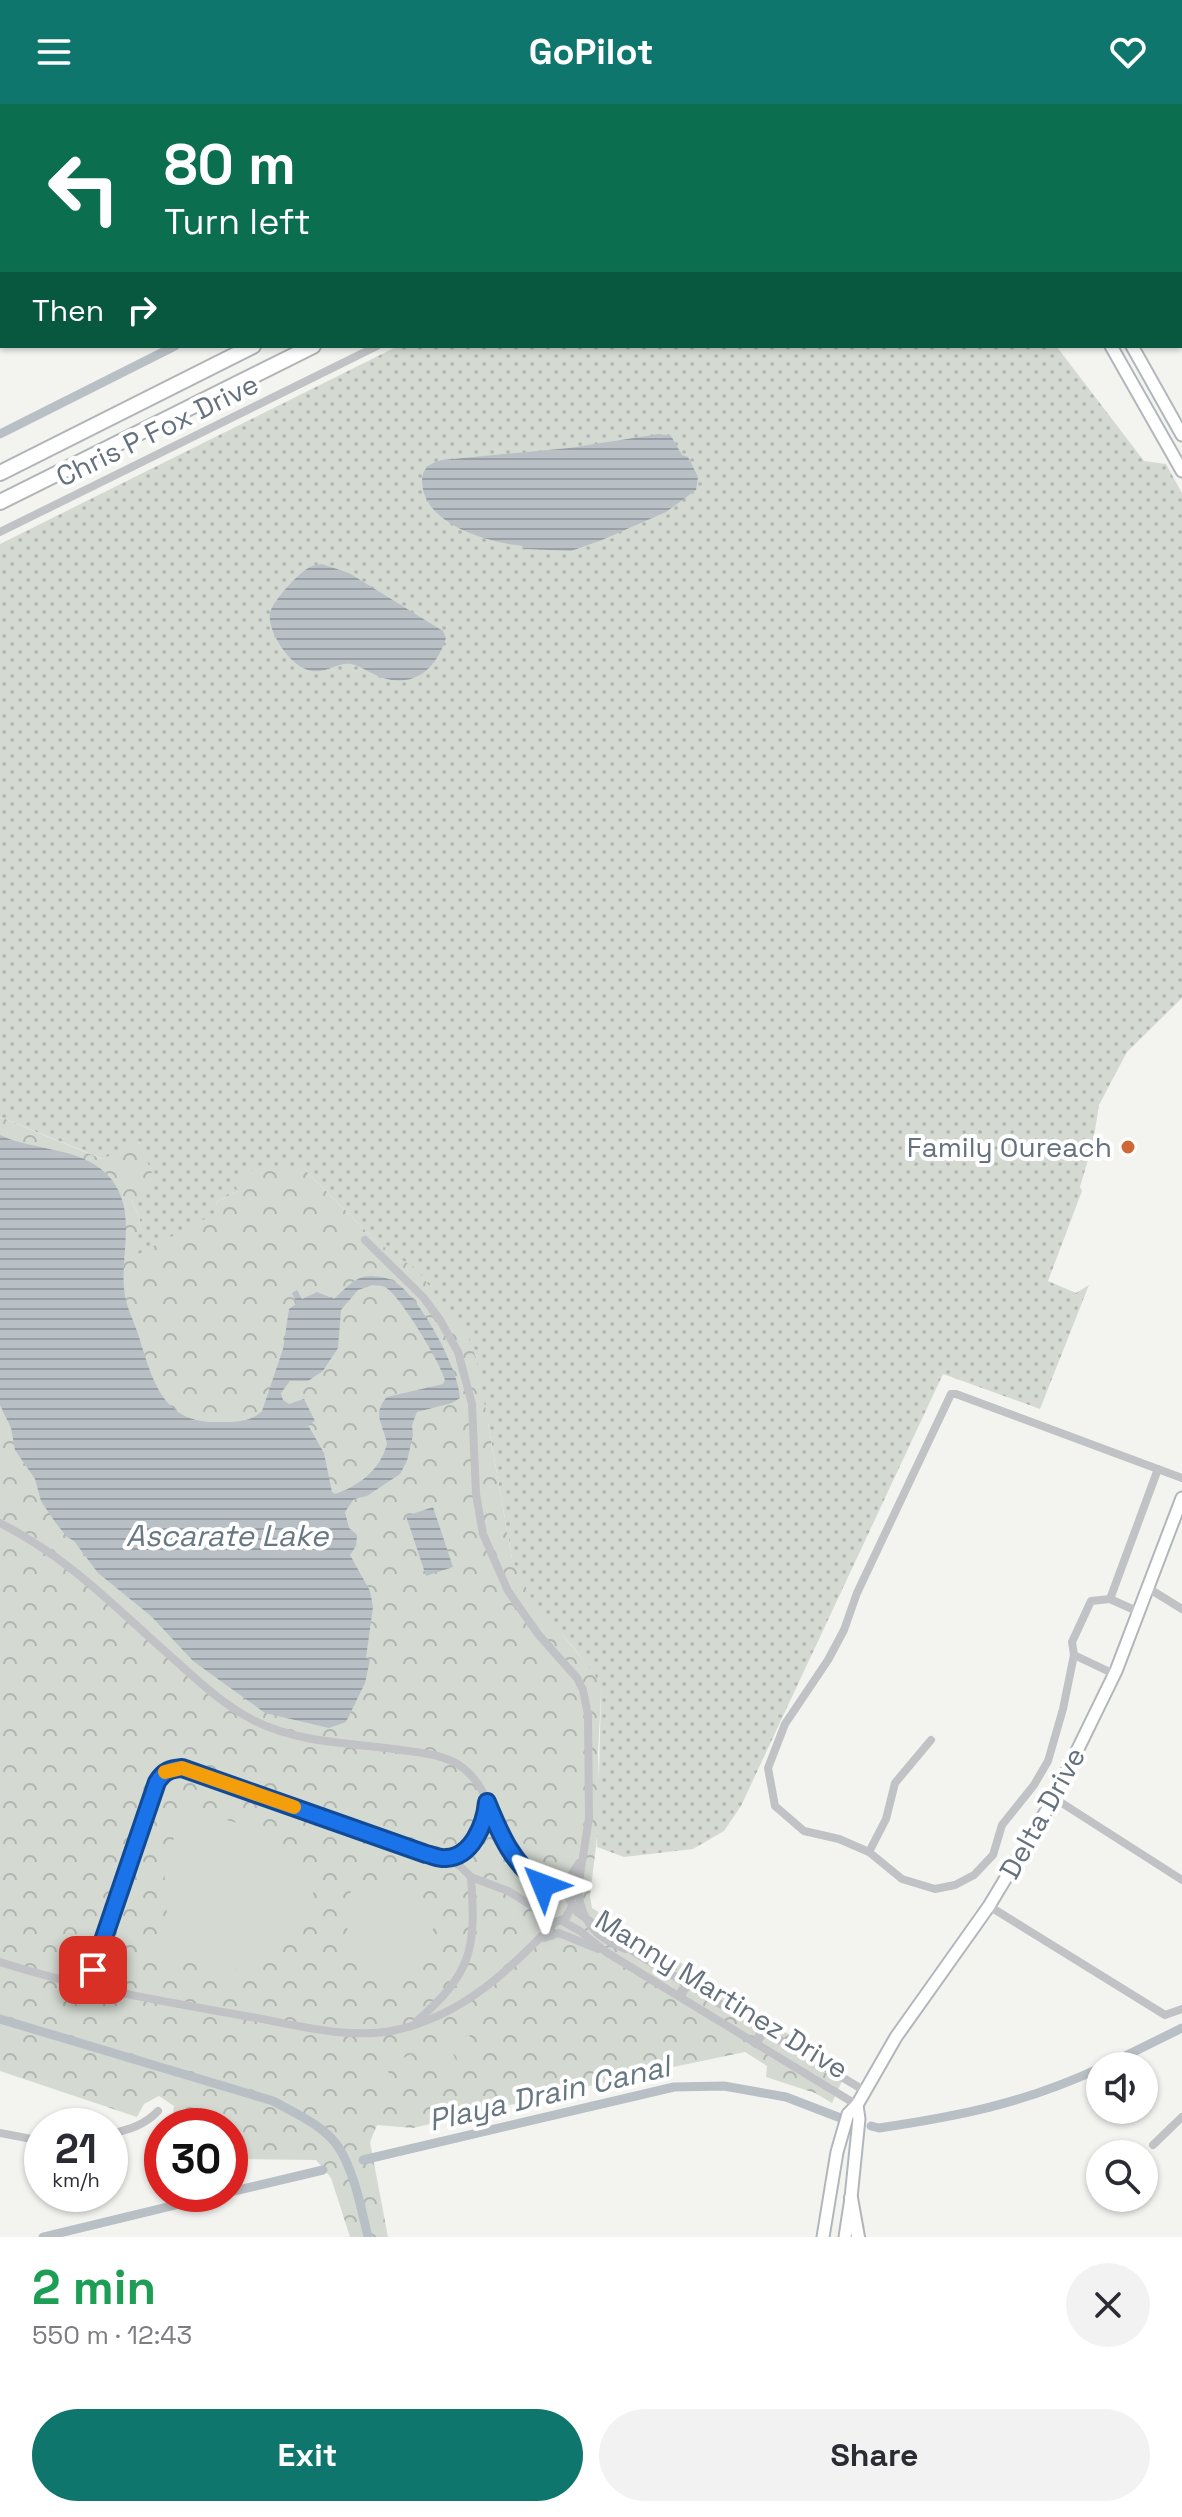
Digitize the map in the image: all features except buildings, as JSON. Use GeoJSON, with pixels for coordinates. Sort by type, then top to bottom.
{"type":"FeatureCollection","features":[{"type":"Feature","properties":{"kind":"highway"},"geometry":{"type":"LineString","coordinates":[[0,473],[249,348]]}},
{"type":"Feature","properties":{"kind":"highway"},"geometry":{"type":"LineString","coordinates":[[0,502],[309,348]]}},
{"type":"Feature","properties":{"kind":"main road"},"geometry":{"type":"LineString","coordinates":[[1112,348],[1182,471]]}},
{"type":"Feature","properties":{"kind":"main road"},"geometry":{"type":"LineString","coordinates":[[1133,348],[1182,435]]}},
{"type":"Feature","properties":{"kind":"main road","name":"Delta Drive"},"geometry":{"type":"LineString","coordinates":[[823,2237],[834,2164],[848,2114],[857,2105],[896,2037],[989,1906],[1054,1798],[1114,1674],[1182,1498]]}},
{"type":"Feature","properties":{"kind":"main road","name":"Delta Drive"},"geometry":{"type":"LineString","coordinates":[[845,2237],[859,2119],[857,2105]]}},
{"type":"Feature","properties":{"kind":"main road"},"geometry":{"type":"LineString","coordinates":[[834,2164],[853,2168]]}},
{"type":"Feature","properties":{"kind":"main road"},"geometry":{"type":"LineString","coordinates":[[851,2198],[858,2237]]}},
{"type":"Feature","properties":{"kind":"street","name":"Chris P Fox Drive"},"geometry":{"type":"LineString","coordinates":[[0,532],[373,348]]}},
{"type":"Feature","properties":{"kind":"street"},"geometry":{"type":"LineString","coordinates":[[365,1240],[423,1297],[458,1352],[472,1404],[476,1494],[483,1534],[508,1591],[538,1634],[577,1678],[583,1690],[588,1715],[589,1818],[578,1888],[581,1910],[589,1922]]}},
{"type":"Feature","properties":{"kind":"street"},"geometry":{"type":"LineString","coordinates":[[1139,1612],[1110,1599],[1091,1601],[1072,1642],[1074,1655],[1058,1734],[1048,1761],[1034,1785],[1002,1825],[993,1855],[974,1875],[955,1885],[935,1889],[902,1879],[869,1852],[839,1839],[804,1831],[775,1806],[768,1768],[785,1724],[844,1630],[857,1593],[951,1394],[1182,1478]]}},
{"type":"Feature","properties":{"kind":"street"},"geometry":{"type":"LineString","coordinates":[[1110,1599],[1158,1469]]}},
{"type":"Feature","properties":{"kind":"street"},"geometry":{"type":"LineString","coordinates":[[0,1523],[59,1557],[208,1689],[245,1715],[294,1735],[449,1759],[471,1774],[505,1844],[526,1873],[553,1889],[565,1892],[571,1903]]}},
{"type":"Feature","properties":{"kind":"street"},"geometry":{"type":"LineString","coordinates":[[1148,1588],[1182,1609]]}},
{"type":"Feature","properties":{"kind":"street"},"geometry":{"type":"LineString","coordinates":[[1074,1655],[1114,1674]]}},
{"type":"Feature","properties":{"kind":"street"},"geometry":{"type":"LineString","coordinates":[[869,1852],[886,1819],[895,1783],[931,1740]]}},
{"type":"Feature","properties":{"kind":"street"},"geometry":{"type":"LineString","coordinates":[[88,1984],[157,1782],[172,1768],[182,1768],[426,1854],[447,1858],[471,1877],[508,1891],[539,1910],[545,1919],[558,1921]]}},
{"type":"Feature","properties":{"kind":"street"},"geometry":{"type":"LineString","coordinates":[[1054,1798],[1182,1880]]}},
{"type":"Feature","properties":{"kind":"street"},"geometry":{"type":"LineString","coordinates":[[447,1858],[459,1854],[476,1837],[482,1826],[487,1802]]}},
{"type":"Feature","properties":{"kind":"street"},"geometry":{"type":"LineString","coordinates":[[539,1910],[541,1895],[570,1877],[581,1859]]}},
{"type":"Feature","properties":{"kind":"street"},"geometry":{"type":"LineString","coordinates":[[414,2024],[449,1990],[470,1952],[474,1923],[471,1877]]}},
{"type":"Feature","properties":{"kind":"street"},"geometry":{"type":"LineString","coordinates":[[0,1962],[193,2006],[344,2031],[398,2030],[442,2015],[505,1973],[558,1921],[569,1915],[578,1888]]}},
{"type":"Feature","properties":{"kind":"street","name":"Manny Martinez Drive"},"geometry":{"type":"LineString","coordinates":[[571,1903],[589,1922],[634,1952],[865,2091]]}},
{"type":"Feature","properties":{"kind":"street"},"geometry":{"type":"LineString","coordinates":[[989,1906],[1165,2015],[1182,2009]]}},
{"type":"Feature","properties":{"kind":"street","name":"Manny Martinez Drive"},"geometry":{"type":"LineString","coordinates":[[558,1921],[580,1931],[606,1952],[857,2105]]}},
{"type":"Feature","properties":{"kind":"street"},"geometry":{"type":"LineString","coordinates":[[534,1946],[545,1937],[559,1933],[606,1952]]}},
{"type":"Feature","properties":{"kind":"street"},"geometry":{"type":"LineString","coordinates":[[680,1995],[687,1984]]}},
{"type":"Feature","properties":{"kind":"street"},"geometry":{"type":"LineString","coordinates":[[756,2043],[763,2030]]}},
{"type":"Feature","properties":{"kind":"street"},"geometry":{"type":"LineString","coordinates":[[1158,2140],[1182,2117]]}},
{"type":"Feature","properties":{"kind":"street"},"geometry":{"type":"LineString","coordinates":[[0,2133],[24,2138]]}},
{"type":"Feature","properties":{"kind":"green space"},"geometry":{"type":"Polygon","coordinates":[[[394,348],[1058,348],[1144,461],[1166,464],[1182,493],[1182,998],[1127,1052],[1099,1105],[1093,1143],[1080,1187],[1082,1191],[1048,1281],[1076,1293],[1089,1285],[1040,1409],[943,1374],[741,1806],[724,1831],[693,1849],[624,1857],[597,1847],[601,1694],[588,1667],[531,1598],[516,1569],[488,1423],[424,1279],[377,1242],[304,1169],[238,1191],[216,1202],[219,1212],[134,1257],[140,1219],[131,1199],[140,1142],[103,1159],[0,1117],[0,544],[394,348]]]}},
{"type":"Feature","properties":{"kind":"green space"},"geometry":{"type":"Polygon","coordinates":[[[0,1117],[102,1159],[139,1142],[157,1185],[131,1199],[140,1219],[135,1256],[218,1212],[216,1202],[238,1191],[233,1180],[272,1160],[276,1167],[304,1169],[377,1242],[418,1271],[469,1339],[477,1361],[512,1559],[530,1596],[595,1674],[601,1694],[598,1754],[600,1813],[590,1896],[592,1908],[767,2016],[785,2032],[848,2068],[832,2103],[815,2093],[766,2077],[767,2066],[745,2052],[413,2128],[377,2125],[370,2142],[388,2237],[350,2237],[331,2178],[316,2160],[248,2159],[248,2108],[174,2108],[159,2096],[144,2104],[137,2117],[128,2114],[128,2108],[110,2108],[0,2071],[0,1117]]]}},
{"type":"Feature","properties":{"kind":"green space"},"geometry":{"type":"Polygon","coordinates":[[[198,1812],[241,1824],[282,1860],[318,1872],[307,1919],[286,1945],[262,1964],[217,1974],[186,1960],[153,1954],[167,1915],[164,1866],[180,1821],[198,1812]]]}},
{"type":"Feature","properties":{"kind":"green space"},"geometry":{"type":"Polygon","coordinates":[[[352,1888],[401,1891],[429,1901],[437,1916],[429,1943],[400,1983],[372,1968],[354,1946],[346,1919],[352,1888]]]}},
{"type":"Feature","properties":{"kind":"green space"},"geometry":{"type":"Polygon","coordinates":[[[469,2035],[483,2062],[470,2068],[456,2041],[469,2035]]]}},
{"type":"Feature","properties":{"kind":"green space"},"geometry":{"type":"Polygon","coordinates":[[[449,2046],[462,2072],[450,2079],[436,2052],[449,2046]]]}},
{"type":"Feature","properties":{"kind":"green space"},"geometry":{"type":"Polygon","coordinates":[[[411,2054],[423,2080],[406,2089],[393,2063],[411,2054]]]}},
{"type":"Feature","properties":{"kind":"green space"},"geometry":{"type":"Polygon","coordinates":[[[386,2067],[399,2093],[381,2101],[368,2075],[386,2067]]]}},
{"type":"Feature","properties":{"kind":"water"},"geometry":{"type":"Polygon","coordinates":[[[659,434],[671,436],[682,455],[688,457],[698,477],[696,490],[666,512],[571,551],[525,549],[476,535],[445,520],[425,496],[423,473],[430,465],[442,460],[569,448],[659,434]]]}},
{"type":"Feature","properties":{"kind":"water"},"geometry":{"type":"Polygon","coordinates":[[[322,564],[349,573],[443,631],[446,638],[442,648],[424,673],[406,680],[395,680],[348,664],[311,671],[291,659],[275,636],[270,613],[299,575],[311,566],[322,564]]]}},
{"type":"Feature","properties":{"kind":"water","name":"Ascarate Lake"},"geometry":{"type":"Polygon","coordinates":[[[0,1135],[74,1155],[101,1169],[112,1180],[124,1205],[126,1219],[124,1274],[128,1306],[154,1381],[171,1406],[183,1415],[197,1420],[234,1422],[252,1418],[262,1411],[283,1349],[289,1309],[297,1303],[292,1293],[297,1290],[302,1299],[317,1292],[334,1299],[355,1281],[370,1276],[388,1279],[403,1289],[436,1334],[453,1369],[460,1398],[417,1412],[407,1461],[400,1474],[367,1496],[354,1499],[345,1512],[349,1528],[357,1535],[356,1546],[350,1555],[370,1591],[373,1607],[366,1658],[370,1660],[365,1683],[346,1722],[329,1728],[265,1713],[193,1661],[151,1616],[98,1573],[55,1522],[41,1501],[35,1479],[15,1450],[11,1428],[0,1405],[0,1135]],[[373,1285],[358,1290],[341,1310],[338,1348],[323,1371],[308,1381],[290,1381],[281,1393],[283,1400],[289,1404],[304,1399],[315,1421],[308,1425],[324,1453],[335,1494],[360,1482],[374,1469],[384,1453],[387,1444],[379,1415],[387,1397],[443,1384],[445,1380],[410,1316],[385,1287],[373,1285]]]}},
{"type":"Feature","properties":{"kind":"water"},"geometry":{"type":"Polygon","coordinates":[[[433,1507],[453,1567],[426,1576],[406,1516],[433,1507]]]}},
{"type":"Feature","properties":{"kind":"waterway"},"geometry":{"type":"LineString","coordinates":[[0,434],[171,348]]}},
{"type":"Feature","properties":{"kind":"waterway"},"geometry":{"type":"LineString","coordinates":[[0,2019],[273,2101],[309,2121],[333,2140],[345,2158],[368,2237]]}},
{"type":"Feature","properties":{"kind":"waterway","name":"Playa Drain Canal"},"geometry":{"type":"LineString","coordinates":[[1133,2052],[1182,2028]]}},
{"type":"Feature","properties":{"kind":"waterway","name":"Playa Drain Canal"},"geometry":{"type":"LineString","coordinates":[[871,2126],[879,2128],[992,2107],[1086,2074]]}},
{"type":"Feature","properties":{"kind":"waterway","name":"Playa Drain Canal"},"geometry":{"type":"LineString","coordinates":[[363,2160],[674,2087],[724,2086],[786,2097],[838,2117]]}},
{"type":"Feature","properties":{"kind":"waterway","name":"Playa Drain Canal"},"geometry":{"type":"LineString","coordinates":[[248,2188],[323,2170]]}},
{"type":"Feature","properties":{"kind":"waterway","name":"Playa Drain Canal"},"geometry":{"type":"LineString","coordinates":[[43,2237],[146,2212]]}},
{"type":"Feature","properties":{"kind":"slow traffic"},"geometry":{"type":"LineString","coordinates":[[165,1772],[182,1768],[294,1807]]}},
{"type":"Feature","properties":{"kind":"place","name":"Family Oureach"},"geometry":{"type":"Point","coordinates":[1128,1147]}},
{"type":"Feature","properties":{"kind":"route"},"geometry":{"type":"LineString","coordinates":[[93,1970],[157,1782],[172,1768],[182,1768],[426,1854],[447,1858],[459,1854],[476,1837],[486,1815],[487,1802],[505,1844],[526,1873],[543,1885]]}}]}
